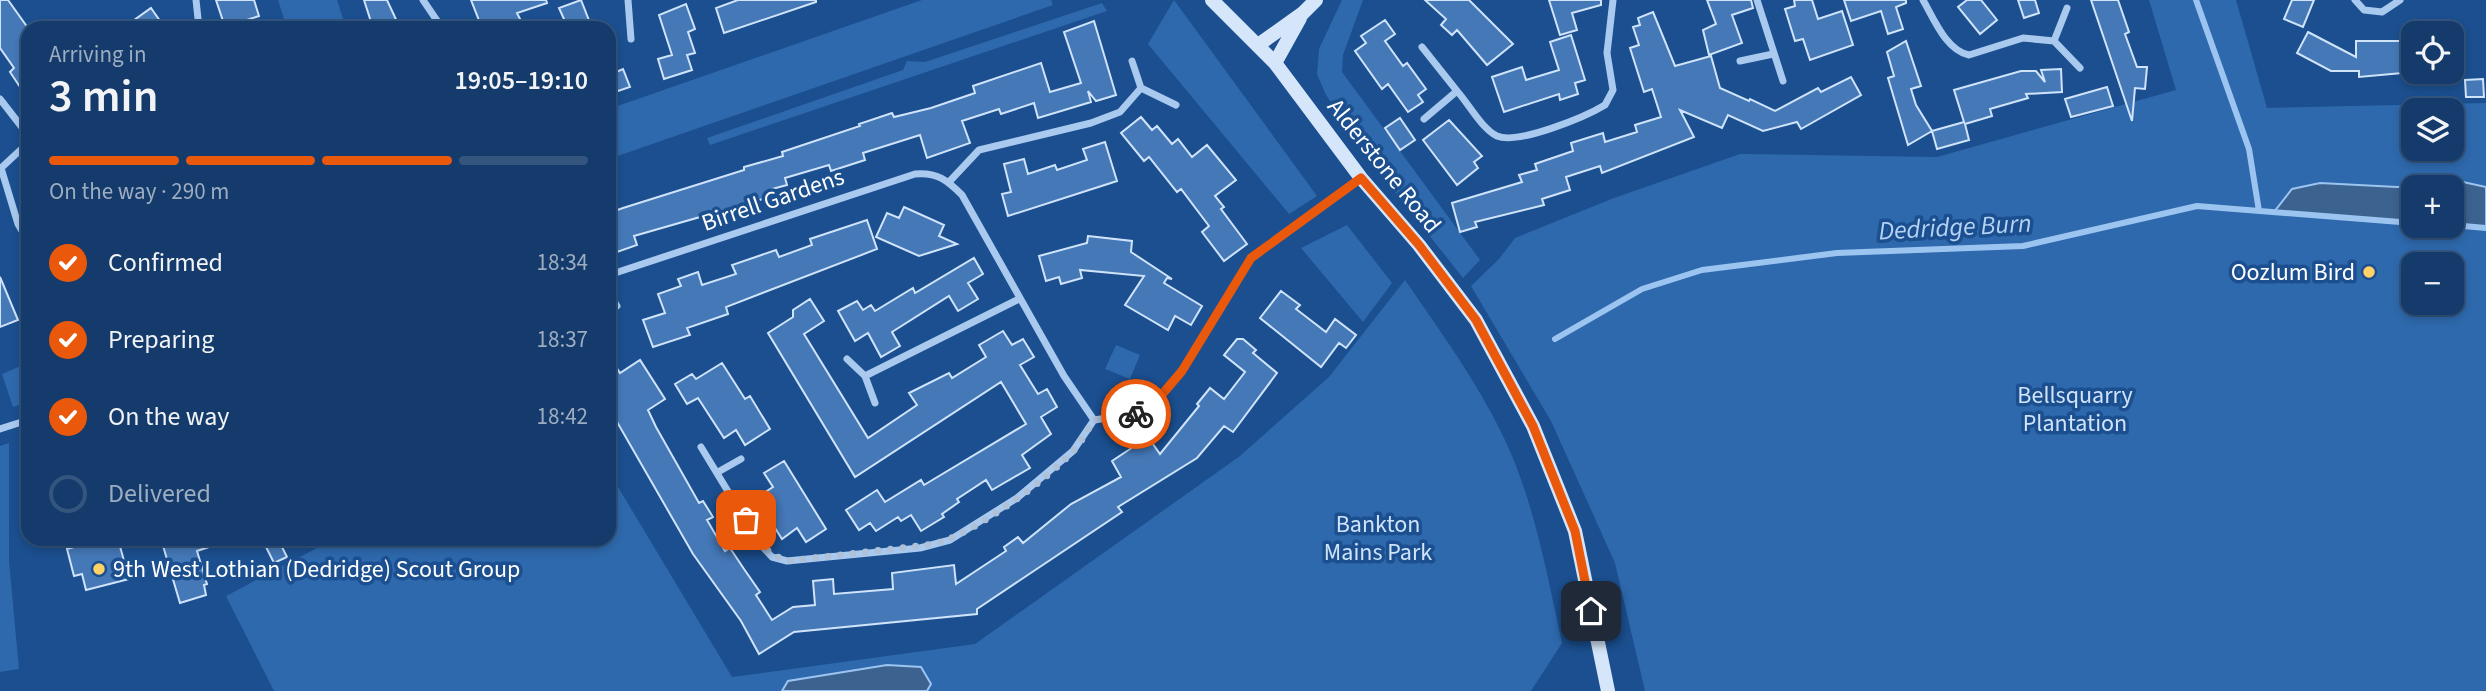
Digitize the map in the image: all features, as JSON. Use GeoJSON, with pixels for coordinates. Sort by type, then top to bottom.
{"type":"FeatureCollection","features":[{"type":"Feature","properties":{"kind":"street"},"geometry":{"type":"LineString","coordinates":[[196,0],[198,21]]}},
{"type":"Feature","properties":{"kind":"street"},"geometry":{"type":"LineString","coordinates":[[423,0],[437,21]]}},
{"type":"Feature","properties":{"kind":"street"},"geometry":{"type":"LineString","coordinates":[[628,0],[631,39]]}},
{"type":"Feature","properties":{"kind":"street","name":"Alderstone Road"},"geometry":{"type":"LineString","coordinates":[[1212,0],[1275,63],[1361,178],[1419,245],[1476,320],[1533,426],[1575,531],[1608,691]]}},
{"type":"Feature","properties":{"kind":"street"},"geometry":{"type":"LineString","coordinates":[[1258,45],[1303,13],[1316,0]]}},
{"type":"Feature","properties":{"kind":"street"},"geometry":{"type":"LineString","coordinates":[[1422,47],[1493,135],[1507,139],[1593,112],[1605,105],[1613,90],[1607,52],[1614,0]]}},
{"type":"Feature","properties":{"kind":"street"},"geometry":{"type":"LineString","coordinates":[[1757,0],[1783,81]]}},
{"type":"Feature","properties":{"kind":"street"},"geometry":{"type":"LineString","coordinates":[[1923,0],[1946,39],[1959,53],[1969,55],[2023,38],[2054,41],[2080,68]]}},
{"type":"Feature","properties":{"kind":"street"},"geometry":{"type":"LineString","coordinates":[[2355,0],[2364,9],[2382,12],[2400,0]]}},
{"type":"Feature","properties":{"kind":"street"},"geometry":{"type":"LineString","coordinates":[[2054,41],[2067,8]]}},
{"type":"Feature","properties":{"kind":"street"},"geometry":{"type":"LineString","coordinates":[[1275,63],[1303,13]]}},
{"type":"Feature","properties":{"kind":"street"},"geometry":{"type":"LineString","coordinates":[[1740,61],[1773,54]]}},
{"type":"Feature","properties":{"kind":"street"},"geometry":{"type":"LineString","coordinates":[[1132,61],[1142,88],[1176,105]]}},
{"type":"Feature","properties":{"kind":"street"},"geometry":{"type":"LineString","coordinates":[[1094,420],[1019,299],[962,195],[949,182],[979,150],[1120,113],[1142,88]]}},
{"type":"Feature","properties":{"kind":"street"},"geometry":{"type":"LineString","coordinates":[[1424,119],[1457,90]]}},
{"type":"Feature","properties":{"kind":"street"},"geometry":{"type":"LineString","coordinates":[[0,99],[21,126]]}},
{"type":"Feature","properties":{"kind":"street"},"geometry":{"type":"LineString","coordinates":[[21,149],[1,168],[21,229]]}},
{"type":"Feature","properties":{"kind":"street","name":"Birrell Gardens"},"geometry":{"type":"LineString","coordinates":[[616,273],[915,174],[931,173],[949,182]]}},
{"type":"Feature","properties":{"kind":"street"},"geometry":{"type":"LineString","coordinates":[[701,447],[760,544],[772,556],[788,561],[920,548],[950,540],[1017,498],[1073,451],[1094,420],[1135,414],[1153,405],[1182,371],[1251,258],[1361,178]]}},
{"type":"Feature","properties":{"kind":"street"},"geometry":{"type":"LineString","coordinates":[[865,376],[1019,299]]}},
{"type":"Feature","properties":{"kind":"street"},"geometry":{"type":"LineString","coordinates":[[847,359],[865,376],[875,403]]}},
{"type":"Feature","properties":{"kind":"street"},"geometry":{"type":"LineString","coordinates":[[0,429],[21,422]]}},
{"type":"Feature","properties":{"kind":"street"},"geometry":{"type":"LineString","coordinates":[[718,472],[741,459]]}},
{"type":"Feature","properties":{"kind":"green space"},"geometry":{"type":"Polygon","coordinates":[[[278,0],[337,0],[344,21],[285,21],[278,0]]]}},
{"type":"Feature","properties":{"kind":"green space"},"geometry":{"type":"Polygon","coordinates":[[[922,0],[1051,0],[1053,5],[616,157],[616,107],[922,0]]]}},
{"type":"Feature","properties":{"kind":"green space"},"geometry":{"type":"Polygon","coordinates":[[[1174,0],[1317,196],[1289,214],[1148,44],[1174,0]]]}},
{"type":"Feature","properties":{"kind":"green space"},"geometry":{"type":"Polygon","coordinates":[[[1342,0],[1363,0],[1343,55],[1342,72],[1480,260],[1463,278],[1379,172],[1326,95],[1317,74],[1319,49],[1342,0]]]}},
{"type":"Feature","properties":{"kind":"green space","name":"Bellsquarry Plantation"},"geometry":{"type":"Polygon","coordinates":[[[2149,0],[2236,0],[2267,108],[2401,105],[2401,161],[2464,161],[2464,104],[2486,103],[2486,187],[2464,184],[2464,175],[2401,175],[2401,186],[2275,212],[2401,222],[2401,238],[2464,238],[2464,227],[2486,228],[2486,691],[1645,691],[1615,563],[1551,421],[1471,286],[1499,259],[1515,238],[1614,198],[1740,154],[1937,157],[2176,90],[2149,0]]]}},
{"type":"Feature","properties":{"kind":"green space"},"geometry":{"type":"Polygon","coordinates":[[[1102,3],[1107,11],[710,145],[707,138],[903,70],[907,61],[925,62],[1102,3]]]}},
{"type":"Feature","properties":{"kind":"green space"},"geometry":{"type":"Polygon","coordinates":[[[1347,225],[1392,283],[1363,322],[1301,248],[1347,225]]]}},
{"type":"Feature","properties":{"kind":"green space","name":"Bankton Mains Park"},"geometry":{"type":"Polygon","coordinates":[[[1405,280],[1482,396],[1504,438],[1532,512],[1562,643],[1531,691],[274,691],[226,596],[321,546],[616,546],[616,484],[732,677],[975,644],[1240,456],[1329,377],[1405,280]]]}},
{"type":"Feature","properties":{"kind":"green space"},"geometry":{"type":"Polygon","coordinates":[[[1116,345],[1140,355],[1130,379],[1105,369],[1116,345]]]}},
{"type":"Feature","properties":{"kind":"green space"},"geometry":{"type":"Polygon","coordinates":[[[21,366],[21,404],[13,407],[2,374],[21,366]]]}},
{"type":"Feature","properties":{"kind":"green space"},"geometry":{"type":"Polygon","coordinates":[[[9,443],[9,561],[19,669],[0,672],[0,446],[9,443]]]}},
{"type":"Feature","properties":{"kind":"shaded area"},"geometry":{"type":"Polygon","coordinates":[[[2464,182],[2486,187],[2486,228],[2464,226],[2464,182]]]}},
{"type":"Feature","properties":{"kind":"shaded area"},"geometry":{"type":"Polygon","coordinates":[[[2320,183],[2401,187],[2401,222],[2274,212],[2292,189],[2320,183]]]}},
{"type":"Feature","properties":{"kind":"shaded area"},"geometry":{"type":"Polygon","coordinates":[[[887,665],[921,667],[931,684],[927,691],[782,691],[788,681],[887,665]]]}},
{"type":"Feature","properties":{"kind":"building"},"geometry":{"type":"Polygon","coordinates":[[[0,0],[8,0],[23,21],[21,88],[10,72],[14,68],[0,48],[0,0]]]}},
{"type":"Feature","properties":{"kind":"building"},"geometry":{"type":"Polygon","coordinates":[[[216,0],[254,0],[259,16],[244,21],[223,21],[216,0]]]}},
{"type":"Feature","properties":{"kind":"building"},"geometry":{"type":"Polygon","coordinates":[[[364,0],[387,0],[397,21],[371,21],[364,0]]]}},
{"type":"Feature","properties":{"kind":"building"},"geometry":{"type":"Polygon","coordinates":[[[471,0],[546,0],[547,3],[517,13],[521,21],[479,21],[471,0]]]}},
{"type":"Feature","properties":{"kind":"building"},"geometry":{"type":"Polygon","coordinates":[[[581,0],[589,21],[565,21],[559,8],[581,0]]]}},
{"type":"Feature","properties":{"kind":"building"},"geometry":{"type":"Polygon","coordinates":[[[738,0],[816,2],[724,33],[716,8],[738,0]]]}},
{"type":"Feature","properties":{"kind":"building"},"geometry":{"type":"Polygon","coordinates":[[[1425,0],[1469,0],[1513,44],[1487,65],[1457,30],[1452,35],[1441,25],[1446,19],[1425,0]]]}},
{"type":"Feature","properties":{"kind":"building"},"geometry":{"type":"Polygon","coordinates":[[[1549,0],[1601,0],[1601,5],[1572,13],[1577,30],[1560,35],[1549,0]]]}},
{"type":"Feature","properties":{"kind":"building"},"geometry":{"type":"Polygon","coordinates":[[[1707,0],[1751,0],[1753,8],[1732,15],[1742,43],[1709,55],[1703,30],[1716,24],[1707,0]]]}},
{"type":"Feature","properties":{"kind":"building"},"geometry":{"type":"Polygon","coordinates":[[[1794,0],[1812,0],[1818,19],[1842,11],[1853,45],[1810,60],[1803,39],[1795,41],[1785,9],[1795,6],[1794,0]]]}},
{"type":"Feature","properties":{"kind":"building"},"geometry":{"type":"Polygon","coordinates":[[[1844,0],[1906,0],[1906,3],[1896,7],[1903,29],[1888,34],[1881,11],[1851,21],[1844,0]]]}},
{"type":"Feature","properties":{"kind":"building"},"geometry":{"type":"Polygon","coordinates":[[[1967,0],[1981,0],[1997,20],[1980,34],[1958,7],[1967,0]]]}},
{"type":"Feature","properties":{"kind":"building"},"geometry":{"type":"Polygon","coordinates":[[[2018,0],[2035,0],[2039,13],[2024,18],[2018,0]]]}},
{"type":"Feature","properties":{"kind":"building"},"geometry":{"type":"Polygon","coordinates":[[[2091,0],[2118,0],[2129,32],[2125,34],[2137,67],[2147,67],[2145,89],[2135,88],[2132,121],[2091,0]]]}},
{"type":"Feature","properties":{"kind":"building"},"geometry":{"type":"Polygon","coordinates":[[[2292,0],[2314,0],[2303,27],[2284,19],[2292,0]]]}},
{"type":"Feature","properties":{"kind":"building"},"geometry":{"type":"Polygon","coordinates":[[[686,4],[695,29],[688,32],[695,53],[687,55],[692,70],[664,79],[658,59],[672,55],[659,15],[686,4]]]}},
{"type":"Feature","properties":{"kind":"building"},"geometry":{"type":"Polygon","coordinates":[[[151,8],[160,21],[133,21],[151,8]]]}},
{"type":"Feature","properties":{"kind":"building"},"geometry":{"type":"Polygon","coordinates":[[[1653,12],[1675,66],[1711,56],[1720,88],[1749,101],[1750,99],[1775,111],[1818,88],[1821,92],[1851,77],[1861,95],[1801,129],[1797,122],[1763,131],[1728,115],[1722,128],[1680,110],[1694,137],[1602,173],[1600,166],[1566,177],[1570,190],[1542,199],[1544,205],[1475,222],[1477,227],[1460,232],[1452,203],[1522,182],[1519,175],[1537,170],[1535,164],[1573,151],[1571,143],[1603,133],[1605,142],[1637,132],[1635,125],[1661,117],[1652,89],[1644,92],[1630,48],[1639,45],[1633,27],[1640,25],[1638,18],[1653,12]]]}},
{"type":"Feature","properties":{"kind":"building"},"geometry":{"type":"Polygon","coordinates":[[[1385,20],[1395,34],[1385,41],[1403,66],[1407,63],[1426,89],[1418,95],[1423,102],[1408,112],[1388,84],[1382,89],[1355,51],[1366,43],[1361,36],[1385,20]]]}},
{"type":"Feature","properties":{"kind":"building"},"geometry":{"type":"Polygon","coordinates":[[[1094,21],[1116,95],[1096,101],[1088,91],[1091,102],[1038,118],[1034,103],[1001,114],[999,109],[962,121],[970,143],[927,158],[920,135],[863,153],[865,160],[831,171],[829,165],[785,178],[787,185],[772,189],[773,196],[634,236],[637,245],[617,252],[616,211],[744,170],[744,167],[783,156],[782,152],[892,113],[894,117],[975,93],[973,86],[1041,63],[1050,92],[1081,83],[1064,32],[1094,21]]]}},
{"type":"Feature","properties":{"kind":"building"},"geometry":{"type":"Polygon","coordinates":[[[2308,32],[2356,57],[2356,41],[2401,41],[2401,73],[2359,77],[2359,71],[2331,71],[2297,53],[2308,32]]]}},
{"type":"Feature","properties":{"kind":"building"},"geometry":{"type":"Polygon","coordinates":[[[1571,35],[1585,80],[1575,83],[1578,94],[1560,100],[1559,94],[1504,112],[1492,77],[1522,67],[1526,80],[1559,70],[1550,42],[1571,35]]]}},
{"type":"Feature","properties":{"kind":"building"},"geometry":{"type":"Polygon","coordinates":[[[1906,41],[1921,86],[1911,89],[1916,105],[1932,131],[1908,145],[1888,78],[1894,76],[1887,52],[1906,41]]]}},
{"type":"Feature","properties":{"kind":"building"},"geometry":{"type":"Polygon","coordinates":[[[623,69],[630,87],[616,92],[616,72],[623,69]]]}},
{"type":"Feature","properties":{"kind":"building"},"geometry":{"type":"Polygon","coordinates":[[[2061,69],[2062,92],[2026,94],[2028,98],[1990,109],[1992,116],[1965,124],[1969,140],[1937,149],[1932,131],[1964,122],[1954,90],[2021,71],[2036,71],[2045,82],[2041,70],[2061,69]]]}},
{"type":"Feature","properties":{"kind":"building"},"geometry":{"type":"Polygon","coordinates":[[[2483,79],[2484,97],[2466,97],[2465,80],[2483,79]]]}},
{"type":"Feature","properties":{"kind":"building"},"geometry":{"type":"Polygon","coordinates":[[[2107,87],[2113,106],[2071,117],[2065,99],[2107,87]]]}},
{"type":"Feature","properties":{"kind":"building"},"geometry":{"type":"Polygon","coordinates":[[[1141,117],[1152,130],[1157,126],[1172,144],[1178,139],[1192,157],[1207,145],[1236,180],[1215,196],[1224,207],[1221,209],[1247,244],[1224,261],[1202,232],[1209,226],[1181,189],[1177,192],[1149,157],[1144,161],[1121,133],[1141,117]]]}},
{"type":"Feature","properties":{"kind":"building"},"geometry":{"type":"Polygon","coordinates":[[[1400,118],[1415,140],[1400,150],[1385,128],[1400,118]]]}},
{"type":"Feature","properties":{"kind":"building"},"geometry":{"type":"Polygon","coordinates":[[[1449,120],[1482,156],[1474,162],[1478,168],[1457,185],[1423,140],[1449,120]]]}},
{"type":"Feature","properties":{"kind":"building"},"geometry":{"type":"Polygon","coordinates":[[[1105,142],[1117,181],[1008,216],[1002,194],[1011,192],[1004,164],[1024,159],[1028,174],[1055,165],[1057,170],[1087,160],[1083,149],[1105,142]]]}},
{"type":"Feature","properties":{"kind":"building"},"geometry":{"type":"Polygon","coordinates":[[[904,207],[944,225],[939,236],[957,244],[919,256],[876,237],[887,213],[899,218],[904,207]]]}},
{"type":"Feature","properties":{"kind":"building"},"geometry":{"type":"Polygon","coordinates":[[[867,220],[877,249],[726,307],[728,314],[687,328],[690,335],[653,347],[643,320],[665,313],[658,294],[681,286],[678,279],[698,272],[702,285],[736,274],[732,265],[776,250],[779,257],[812,245],[810,239],[867,220]]]}},
{"type":"Feature","properties":{"kind":"building"},"geometry":{"type":"Polygon","coordinates":[[[1088,236],[1132,241],[1131,252],[1172,279],[1167,278],[1164,283],[1202,306],[1191,325],[1175,316],[1168,330],[1125,305],[1144,276],[1080,270],[1082,278],[1061,284],[1059,277],[1046,281],[1039,256],[1087,243],[1088,236]]]}},
{"type":"Feature","properties":{"kind":"building"},"geometry":{"type":"Polygon","coordinates":[[[974,258],[983,274],[968,283],[978,299],[958,311],[949,296],[892,332],[900,346],[881,357],[868,333],[855,341],[838,311],[857,301],[863,310],[871,305],[875,311],[913,288],[915,293],[974,258]]]}},
{"type":"Feature","properties":{"kind":"building"},"geometry":{"type":"Polygon","coordinates":[[[0,277],[18,320],[0,327],[0,277]]]}},
{"type":"Feature","properties":{"kind":"building"},"geometry":{"type":"Polygon","coordinates":[[[1281,291],[1300,305],[1296,309],[1326,332],[1335,319],[1356,335],[1346,348],[1339,343],[1321,367],[1260,318],[1281,291]]]}},
{"type":"Feature","properties":{"kind":"building"},"geometry":{"type":"Polygon","coordinates":[[[810,299],[824,321],[804,334],[868,438],[917,405],[909,393],[949,373],[952,378],[986,357],[979,345],[1003,331],[1012,345],[1023,339],[1034,357],[1020,365],[1038,394],[1047,389],[1057,407],[1041,417],[1051,434],[1022,455],[1030,468],[992,490],[986,480],[957,499],[959,502],[942,514],[944,517],[921,531],[911,515],[901,521],[898,517],[876,531],[870,523],[859,530],[846,510],[877,490],[885,502],[921,480],[924,485],[1026,424],[1001,382],[855,477],[768,333],[793,317],[793,310],[810,299]]]}},
{"type":"Feature","properties":{"kind":"building"},"geometry":{"type":"Polygon","coordinates":[[[1237,339],[1243,339],[1256,350],[1253,353],[1277,373],[1233,432],[1224,426],[1197,458],[1118,507],[1122,512],[977,609],[977,614],[794,632],[759,654],[741,621],[693,554],[616,420],[616,367],[620,373],[640,360],[665,399],[648,410],[656,427],[699,503],[703,501],[713,517],[707,520],[725,551],[730,548],[760,592],[756,595],[772,620],[793,607],[815,605],[813,581],[833,579],[834,594],[893,589],[892,573],[954,565],[956,584],[1006,551],[1004,547],[1018,537],[1023,543],[1071,504],[1121,477],[1112,461],[1148,437],[1160,454],[1199,406],[1197,404],[1210,388],[1224,399],[1245,372],[1224,355],[1237,339]]]}},
{"type":"Feature","properties":{"kind":"building"},"geometry":{"type":"Polygon","coordinates":[[[722,363],[745,399],[750,396],[770,429],[745,445],[736,430],[724,438],[698,398],[687,404],[675,384],[692,374],[696,379],[722,363]]]}},
{"type":"Feature","properties":{"kind":"building"},"geometry":{"type":"Polygon","coordinates":[[[784,461],[826,529],[806,542],[797,528],[782,539],[756,498],[773,487],[764,473],[784,461]]]}},
{"type":"Feature","properties":{"kind":"building","name":"9th West Lothian (Dedridge) Scout Group"},"geometry":{"type":"Polygon","coordinates":[[[120,546],[129,579],[86,590],[82,574],[74,576],[67,549],[120,546]]]}},
{"type":"Feature","properties":{"kind":"building"},"geometry":{"type":"Polygon","coordinates":[[[163,546],[212,546],[197,551],[207,584],[204,585],[206,595],[180,603],[163,546]]]}},
{"type":"Feature","properties":{"kind":"building"},"geometry":{"type":"Polygon","coordinates":[[[266,546],[282,546],[287,557],[274,563],[266,546]]]}},
{"type":"Feature","properties":{"kind":"waterway"},"geometry":{"type":"LineString","coordinates":[[2196,0],[2249,149],[2259,211]]}},
{"type":"Feature","properties":{"kind":"waterway","name":"Dedridge Burn"},"geometry":{"type":"LineString","coordinates":[[1555,339],[1642,289],[1702,270],[1837,253],[2023,246],[2197,206],[2401,222]]}},
{"type":"Feature","properties":{"kind":"waterway","name":"Dedridge Burn"},"geometry":{"type":"LineString","coordinates":[[2464,226],[2486,228]]}},
{"type":"Feature","properties":{"kind":"way so far"},"geometry":{"type":"LineString","coordinates":[[746,520],[760,544],[772,556],[788,561],[920,548],[950,540],[1017,498],[1073,451],[1094,420],[1136,414]]}},
{"type":"Feature","properties":{"kind":"place","name":"Oozlum Bird"},"geometry":{"type":"Point","coordinates":[2369,272]}},
{"type":"Feature","properties":{"kind":"place","name":"9th West Lothian (Dedridge) Scout Group"},"geometry":{"type":"Point","coordinates":[99,569]}},
{"type":"Feature","properties":{"kind":"route"},"geometry":{"type":"LineString","coordinates":[[1136,414],[1153,405],[1182,371],[1214,314],[1251,258],[1361,178],[1419,245],[1476,320],[1533,426],[1575,531],[1591,611]]}}]}
